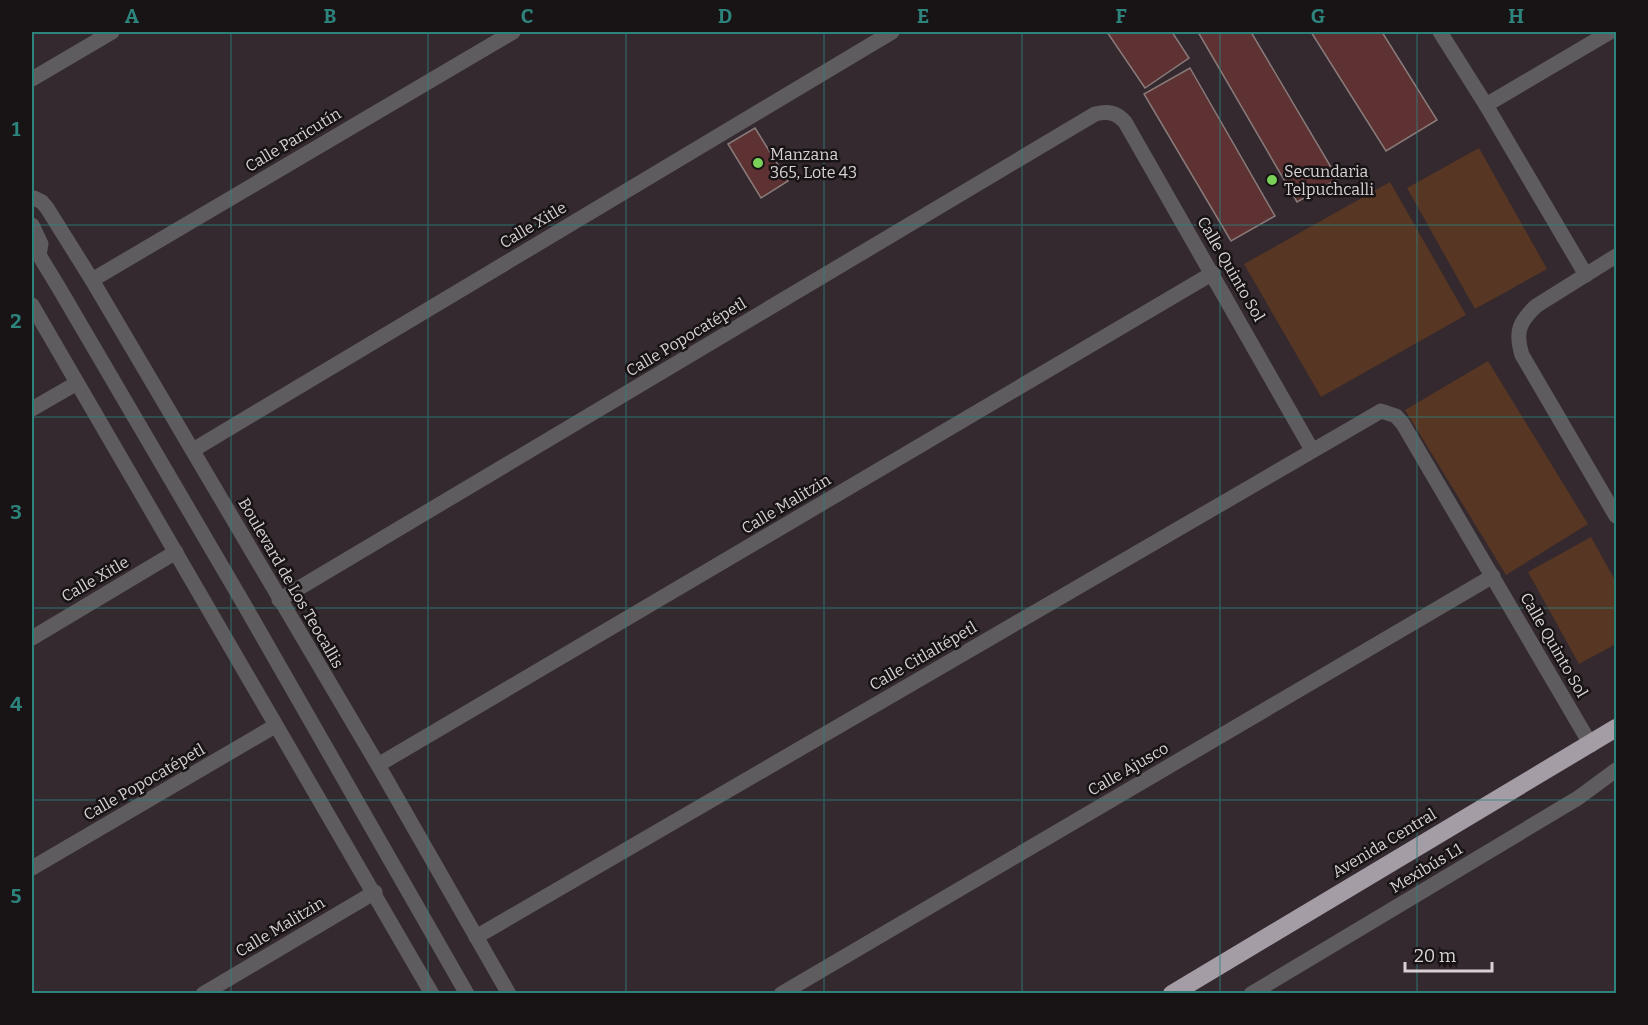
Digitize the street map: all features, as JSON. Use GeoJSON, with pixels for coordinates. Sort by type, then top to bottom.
{"type":"FeatureCollection","features":[{"type":"Feature","properties":{"kind":"highway","name":"Avenida Central"},"geometry":{"type":"LineString","coordinates":[[1172,993],[1617,728]]}},
{"type":"Feature","properties":{"kind":"street"},"geometry":{"type":"LineString","coordinates":[[32,79],[112,32]]}},
{"type":"Feature","properties":{"kind":"street","name":"Calle Paricutín"},"geometry":{"type":"LineString","coordinates":[[92,280],[513,32]]}},
{"type":"Feature","properties":{"kind":"street","name":"Calle Xitle"},"geometry":{"type":"LineString","coordinates":[[193,450],[892,32]]}},
{"type":"Feature","properties":{"kind":"street"},"geometry":{"type":"LineString","coordinates":[[1440,32],[1486,105],[1586,275]]}},
{"type":"Feature","properties":{"kind":"street"},"geometry":{"type":"LineString","coordinates":[[1486,105],[1610,32]]}},
{"type":"Feature","properties":{"kind":"street","name":"Calle Quinto Sol"},"geometry":{"type":"LineString","coordinates":[[1112,112],[1125,122],[1312,450]]}},
{"type":"Feature","properties":{"kind":"street","name":"Calle Popocatépetl"},"geometry":{"type":"LineString","coordinates":[[279,600],[1095,114],[1112,112]]}},
{"type":"Feature","properties":{"kind":"street","name":"Boulevard de Los Teocallis"},"geometry":{"type":"LineString","coordinates":[[32,198],[42,202],[47,208],[92,280],[378,765],[509,993]]}},
{"type":"Feature","properties":{"kind":"street"},"geometry":{"type":"LineString","coordinates":[[32,225],[41,244],[35,253],[59,288],[245,606],[467,993]]}},
{"type":"Feature","properties":{"kind":"street"},"geometry":{"type":"LineString","coordinates":[[1614,506],[1522,354],[1518,341],[1519,329],[1525,316],[1536,306],[1617,256]]}},
{"type":"Feature","properties":{"kind":"street","name":"Calle Malitzin"},"geometry":{"type":"LineString","coordinates":[[378,765],[1213,273]]}},
{"type":"Feature","properties":{"kind":"street"},"geometry":{"type":"LineString","coordinates":[[32,305],[432,993]]}},
{"type":"Feature","properties":{"kind":"street"},"geometry":{"type":"LineString","coordinates":[[32,409],[76,383]]}},
{"type":"Feature","properties":{"kind":"street","name":"Calle Citlaltépetl"},"geometry":{"type":"LineString","coordinates":[[476,937],[1374,414],[1381,411],[1390,412]]}},
{"type":"Feature","properties":{"kind":"street","name":"Calle Quinto Sol"},"geometry":{"type":"LineString","coordinates":[[1390,412],[1403,424],[1591,745]]}},
{"type":"Feature","properties":{"kind":"street","name":"Calle Xitle"},"geometry":{"type":"LineString","coordinates":[[32,638],[176,552]]}},
{"type":"Feature","properties":{"kind":"street","name":"Calle Ajusco"},"geometry":{"type":"LineString","coordinates":[[781,993],[1493,576]]}},
{"type":"Feature","properties":{"kind":"street","name":"Calle Popocatépetl"},"geometry":{"type":"LineString","coordinates":[[32,868],[275,726]]}},
{"type":"Feature","properties":{"kind":"street","name":"Mexibús L1"},"geometry":{"type":"LineString","coordinates":[[1251,993],[1553,814],[1617,770]]}},
{"type":"Feature","properties":{"kind":"street","name":"Calle Malitzin"},"geometry":{"type":"LineString","coordinates":[[203,993],[375,892]]}},
{"type":"Feature","properties":{"kind":"shaded area"},"geometry":{"type":"Polygon","coordinates":[[[1479,148],[1547,269],[1475,309],[1407,188],[1479,148]]]}},
{"type":"Feature","properties":{"kind":"shaded area"},"geometry":{"type":"Polygon","coordinates":[[[1390,182],[1466,315],[1321,397],[1244,264],[1390,182]]]}},
{"type":"Feature","properties":{"kind":"shaded area"},"geometry":{"type":"Polygon","coordinates":[[[1488,361],[1588,524],[1506,575],[1405,410],[1488,361]]]}},
{"type":"Feature","properties":{"kind":"shaded area"},"geometry":{"type":"Polygon","coordinates":[[[1591,537],[1616,582],[1616,644],[1579,664],[1528,572],[1591,537]]]}},
{"type":"Feature","properties":{"kind":"building"},"geometry":{"type":"Polygon","coordinates":[[[1107,32],[1172,32],[1189,58],[1145,88],[1107,32]]]}},
{"type":"Feature","properties":{"kind":"building"},"geometry":{"type":"Polygon","coordinates":[[[1198,32],[1251,32],[1338,179],[1297,202],[1198,32]]]}},
{"type":"Feature","properties":{"kind":"building"},"geometry":{"type":"Polygon","coordinates":[[[1311,32],[1382,32],[1437,120],[1386,151],[1311,32]]]}},
{"type":"Feature","properties":{"kind":"building"},"geometry":{"type":"Polygon","coordinates":[[[1190,68],[1275,216],[1231,241],[1144,94],[1190,68]]]}},
{"type":"Feature","properties":{"kind":"building","name":"Manzana 365, Lote 43"},"geometry":{"type":"Polygon","coordinates":[[[755,128],[788,181],[761,198],[728,144],[755,128]]]}},
{"type":"Feature","properties":{"kind":"place","name":"Manzana 365, Lote 43"},"geometry":{"type":"Point","coordinates":[758,163]}},
{"type":"Feature","properties":{"kind":"place","name":"Secundaria Telpuchcalli"},"geometry":{"type":"Point","coordinates":[1272,180]}}]}
